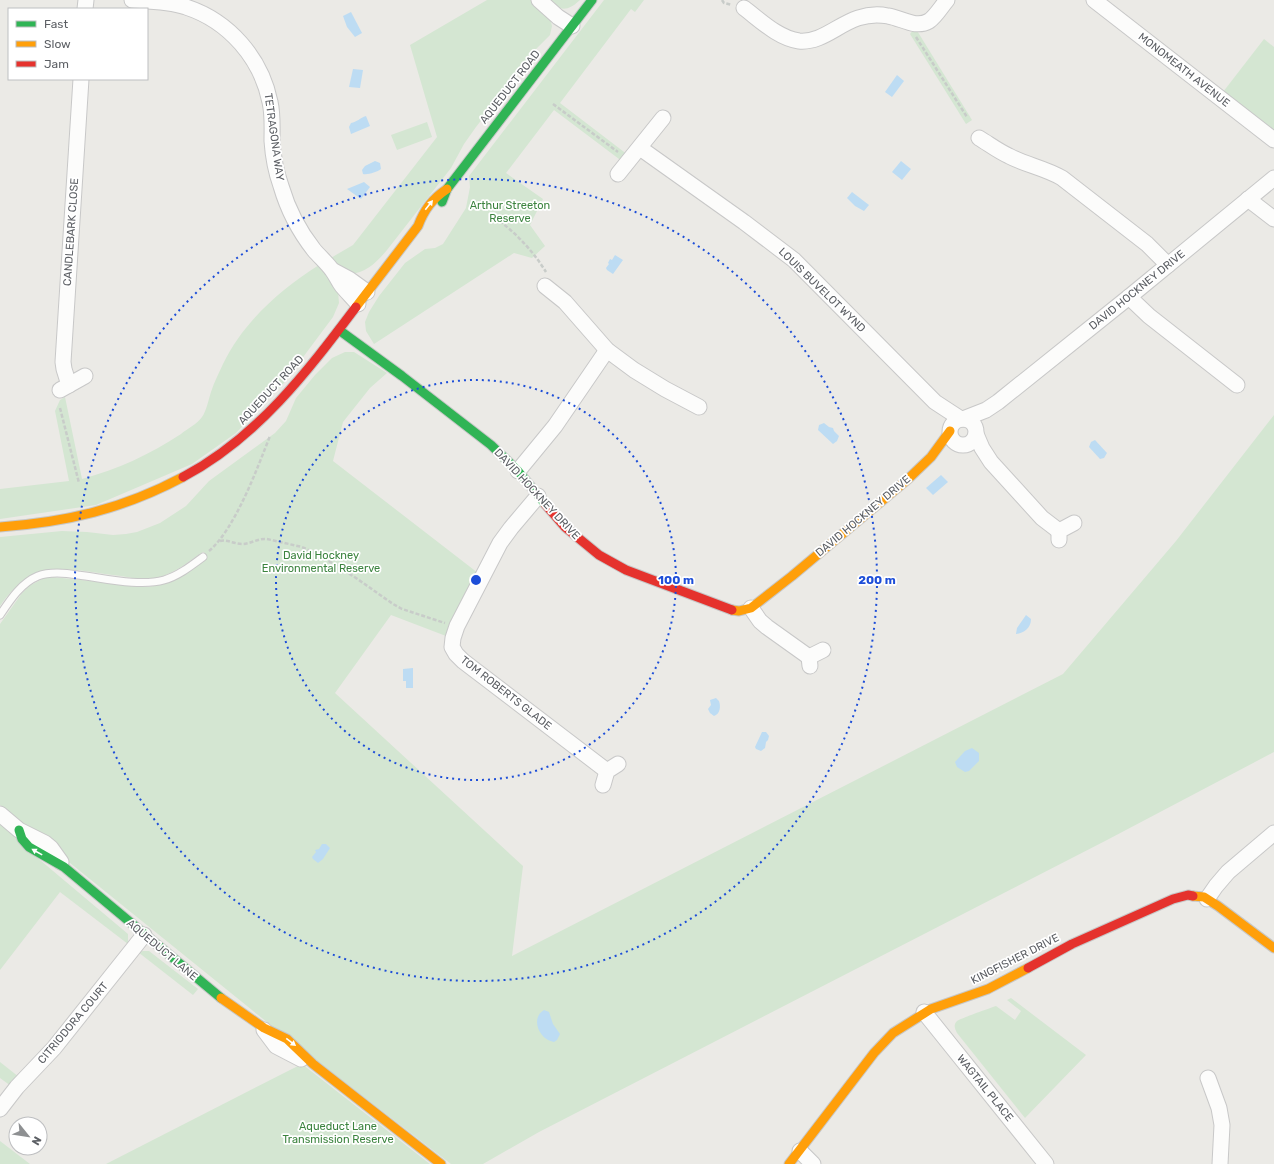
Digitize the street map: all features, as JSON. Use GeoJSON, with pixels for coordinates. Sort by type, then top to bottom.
{"type":"FeatureCollection","features":[{"type":"Feature","properties":{"kind":"street","name":"TETRAGONA WAY"},"geometry":{"type":"LineString","coordinates":[[132,0],[172,3],[200,12],[225,28],[246,49],[258,67],[266,86],[272,115],[274,157],[280,185],[286,202],[307,241],[333,271],[342,287],[358,304]]}},
{"type":"Feature","properties":{"kind":"street"},"geometry":{"type":"LineString","coordinates":[[539,0],[558,17],[572,26]]}},
{"type":"Feature","properties":{"kind":"street","name":"AQUEDUCT ROAD"},"geometry":{"type":"LineString","coordinates":[[0,527],[46,524],[90,514],[157,491],[193,472],[250,432],[297,383],[418,226],[430,219],[442,203],[447,189],[592,0]]}},
{"type":"Feature","properties":{"kind":"street"},"geometry":{"type":"LineString","coordinates":[[744,8],[785,37],[800,41],[809,41],[818,39],[842,24],[866,16],[886,15],[896,17],[916,25],[928,22],[933,18],[946,0]]}},
{"type":"Feature","properties":{"kind":"street","name":"MONOMEATH AVENUE"},"geometry":{"type":"LineString","coordinates":[[1094,0],[1274,140]]}},
{"type":"Feature","properties":{"kind":"street","name":"CANDLEBARK CLOSE"},"geometry":{"type":"LineString","coordinates":[[81,80],[63,362],[64,388],[85,376]]}},
{"type":"Feature","properties":{"kind":"street"},"geometry":{"type":"LineString","coordinates":[[618,174],[663,118]]}},
{"type":"Feature","properties":{"kind":"street"},"geometry":{"type":"LineString","coordinates":[[979,138],[1010,157],[1052,172],[1062,178],[1147,244],[1168,265]]}},
{"type":"Feature","properties":{"kind":"street","name":"LOUIS BUVELOT WYND"},"geometry":{"type":"LineString","coordinates":[[635,153],[744,222],[794,260],[956,424]]}},
{"type":"Feature","properties":{"kind":"street","name":"DAVID HOCKNEY DRIVE"},"geometry":{"type":"LineString","coordinates":[[923,466],[956,424],[986,410],[998,402],[1274,178]]}},
{"type":"Feature","properties":{"kind":"street"},"geometry":{"type":"LineString","coordinates":[[1248,199],[1274,219]]}},
{"type":"Feature","properties":{"kind":"street","name":"TETRAGONA WAY"},"geometry":{"type":"LineString","coordinates":[[333,271],[349,279],[367,292]]}},
{"type":"Feature","properties":{"kind":"street"},"geometry":{"type":"LineString","coordinates":[[543,283],[565,302],[606,350],[634,370],[698,407]]}},
{"type":"Feature","properties":{"kind":"street"},"geometry":{"type":"LineString","coordinates":[[1129,297],[1148,316],[1237,385]]}},
{"type":"Feature","properties":{"kind":"street","name":"DAVID HOCKNEY DRIVE"},"geometry":{"type":"LineString","coordinates":[[339,330],[402,376],[491,445],[518,471],[565,527],[599,555],[626,570],[732,610],[739,611],[751,608],[923,466],[948,451],[962,446]]}},
{"type":"Feature","properties":{"kind":"street"},"geometry":{"type":"LineString","coordinates":[[518,471],[555,426],[606,350]]}},
{"type":"Feature","properties":{"kind":"street","name":"DAVID HOCKNEY DRIVE"},"geometry":{"type":"LineString","coordinates":[[976,432],[998,402]]}},
{"type":"Feature","properties":{"kind":"street"},"geometry":{"type":"LineString","coordinates":[[991,462],[956,444],[952,440],[956,424],[966,420],[973,424],[982,448],[991,462],[1059,536],[1074,523]]}},
{"type":"Feature","properties":{"kind":"street"},"geometry":{"type":"LineString","coordinates":[[962,446],[973,441],[976,432]]}},
{"type":"Feature","properties":{"kind":"street","name":"TOM ROBERTS GLADE"},"geometry":{"type":"LineString","coordinates":[[538,496],[500,543],[457,626],[452,638],[452,647],[463,661],[609,773]]}},
{"type":"Feature","properties":{"kind":"street"},"geometry":{"type":"LineString","coordinates":[[751,608],[760,621],[810,662],[823,650]]}},
{"type":"Feature","properties":{"kind":"street","name":"AQUEDUCT LANE"},"geometry":{"type":"LineString","coordinates":[[0,814],[19,830],[45,843],[51,848],[64,867],[214,993],[264,1028],[276,1046],[313,1064],[441,1164]]}},
{"type":"Feature","properties":{"kind":"street"},"geometry":{"type":"LineString","coordinates":[[1207,899],[1228,872],[1274,833]]}},
{"type":"Feature","properties":{"kind":"street","name":"KINGFISHER DRIVE"},"geometry":{"type":"LineString","coordinates":[[789,1164],[878,1048],[893,1033],[924,1012],[988,989],[1072,944],[1173,899],[1193,894],[1204,897],[1274,948]]}},
{"type":"Feature","properties":{"kind":"street","name":"CITRIODORA COURT"},"geometry":{"type":"LineString","coordinates":[[0,1110],[17,1087],[54,1048],[144,935]]}},
{"type":"Feature","properties":{"kind":"street","name":"WAGTAIL PLACE"},"geometry":{"type":"LineString","coordinates":[[924,1012],[1046,1164]]}},
{"type":"Feature","properties":{"kind":"street"},"geometry":{"type":"LineString","coordinates":[[1208,1078],[1219,1108],[1222,1125],[1220,1164]]}},
{"type":"Feature","properties":{"kind":"street"},"geometry":{"type":"LineString","coordinates":[[800,1151],[812,1164]]}},
{"type":"Feature","properties":{"kind":"lane"},"geometry":{"type":"LineString","coordinates":[[0,615],[23,586],[33,579],[45,574],[70,574],[150,583],[170,578],[203,557]]}},
{"type":"Feature","properties":{"kind":"path"},"geometry":{"type":"LineString","coordinates":[[910,23],[911,30],[967,117]]}},
{"type":"Feature","properties":{"kind":"path"},"geometry":{"type":"LineString","coordinates":[[553,104],[624,157],[635,153]]}},
{"type":"Feature","properties":{"kind":"path"},"geometry":{"type":"LineString","coordinates":[[490,214],[502,222],[532,251],[543,283]]}},
{"type":"Feature","properties":{"kind":"path"},"geometry":{"type":"LineString","coordinates":[[60,408],[79,483]]}},
{"type":"Feature","properties":{"kind":"path"},"geometry":{"type":"LineString","coordinates":[[203,557],[220,541],[228,528],[246,493],[272,433]]}},
{"type":"Feature","properties":{"kind":"path"},"geometry":{"type":"LineString","coordinates":[[220,541],[224,540],[242,544],[262,538],[302,547],[328,560],[393,604],[436,621],[457,626]]}},
{"type":"Feature","properties":{"kind":"green space"},"geometry":{"type":"Polygon","coordinates":[[[487,0],[532,0],[550,18],[552,26],[550,35],[537,48],[476,127],[464,144],[451,168],[387,250],[371,266],[361,272],[350,274],[329,259],[353,245],[437,137],[410,45],[487,0]]]}},
{"type":"Feature","properties":{"kind":"green space"},"geometry":{"type":"Polygon","coordinates":[[[546,0],[580,0],[571,7],[563,9],[546,0]]]}},
{"type":"Feature","properties":{"kind":"green space","name":"Arthur Streeton Reserve"},"geometry":{"type":"Polygon","coordinates":[[[604,0],[644,0],[635,12],[631,9],[560,103],[628,155],[623,162],[554,110],[506,173],[543,199],[530,225],[545,246],[532,258],[514,253],[374,344],[366,331],[365,322],[369,312],[379,296],[405,263],[425,249],[435,248],[443,244],[466,208],[470,187],[469,176],[604,0]]]}},
{"type":"Feature","properties":{"kind":"green space"},"geometry":{"type":"Polygon","coordinates":[[[914,29],[916,29],[972,120],[966,124],[910,34],[914,29]]]}},
{"type":"Feature","properties":{"kind":"green space"},"geometry":{"type":"Polygon","coordinates":[[[1264,39],[1274,47],[1274,132],[1223,92],[1264,39]]]}},
{"type":"Feature","properties":{"kind":"green space"},"geometry":{"type":"Polygon","coordinates":[[[427,122],[432,137],[397,150],[391,135],[427,122]]]}},
{"type":"Feature","properties":{"kind":"green space"},"geometry":{"type":"Polygon","coordinates":[[[319,265],[338,291],[339,303],[333,317],[283,384],[236,433],[192,464],[96,505],[0,519],[0,489],[69,481],[55,411],[60,400],[65,397],[82,479],[108,471],[145,455],[181,434],[200,420],[205,412],[223,364],[241,334],[252,320],[277,296],[319,265]]]}},
{"type":"Feature","properties":{"kind":"green space","name":"David Hockney Environmental Reserve"},"geometry":{"type":"Polygon","coordinates":[[[345,352],[354,352],[387,373],[370,388],[343,422],[333,461],[478,573],[446,636],[391,615],[335,693],[523,866],[512,956],[1063,674],[1176,541],[1274,415],[1274,752],[1107,840],[539,1132],[483,1164],[451,1164],[268,1023],[0,805],[0,624],[22,593],[29,586],[44,578],[53,577],[146,587],[154,586],[170,582],[184,575],[198,566],[206,558],[203,552],[174,571],[151,579],[69,569],[40,573],[26,579],[13,590],[0,606],[0,537],[62,531],[113,535],[126,534],[137,532],[160,523],[186,506],[209,481],[275,433],[286,421],[296,398],[315,375],[332,358],[345,352]]]}},
{"type":"Feature","properties":{"kind":"green space"},"geometry":{"type":"Polygon","coordinates":[[[0,822],[34,855],[128,934],[128,944],[60,892],[0,970],[0,822]]]}},
{"type":"Feature","properties":{"kind":"green space"},"geometry":{"type":"Polygon","coordinates":[[[149,951],[198,989],[193,995],[138,952],[149,951]]]}},
{"type":"Feature","properties":{"kind":"green space"},"geometry":{"type":"Polygon","coordinates":[[[1011,998],[1086,1055],[1025,1118],[957,1033],[955,1027],[957,1021],[996,1006],[1015,1020],[1021,1011],[1007,1000],[1011,998]]]}},
{"type":"Feature","properties":{"kind":"green space"},"geometry":{"type":"Polygon","coordinates":[[[0,1062],[19,1077],[11,1086],[0,1078],[0,1062]]]}},
{"type":"Feature","properties":{"kind":"green space","name":"Aqueduct Lane Transmission Reserve"},"geometry":{"type":"Polygon","coordinates":[[[302,1064],[430,1164],[106,1164],[288,1071],[302,1064]]]}},
{"type":"Feature","properties":{"kind":"green space"},"geometry":{"type":"Polygon","coordinates":[[[0,1141],[8,1147],[8,1156],[20,1156],[30,1164],[0,1164],[0,1141]]]}},
{"type":"Feature","properties":{"kind":"water"},"geometry":{"type":"Polygon","coordinates":[[[351,12],[362,33],[355,37],[347,27],[343,16],[351,12]]]}},
{"type":"Feature","properties":{"kind":"water"},"geometry":{"type":"Polygon","coordinates":[[[353,69],[363,70],[360,88],[349,87],[353,69]]]}},
{"type":"Feature","properties":{"kind":"water"},"geometry":{"type":"Polygon","coordinates":[[[897,75],[904,81],[892,97],[885,92],[897,75]]]}},
{"type":"Feature","properties":{"kind":"water"},"geometry":{"type":"Polygon","coordinates":[[[366,116],[370,126],[351,134],[349,127],[351,123],[366,116]]]}},
{"type":"Feature","properties":{"kind":"water"},"geometry":{"type":"Polygon","coordinates":[[[375,161],[380,163],[381,169],[372,173],[363,174],[362,170],[365,166],[375,161]]]}},
{"type":"Feature","properties":{"kind":"water"},"geometry":{"type":"Polygon","coordinates":[[[901,161],[911,169],[902,180],[892,172],[901,161]]]}},
{"type":"Feature","properties":{"kind":"water"},"geometry":{"type":"Polygon","coordinates":[[[364,182],[370,187],[361,199],[347,189],[364,182]]]}},
{"type":"Feature","properties":{"kind":"water"},"geometry":{"type":"Polygon","coordinates":[[[852,192],[869,205],[864,211],[855,206],[847,198],[852,192]]]}},
{"type":"Feature","properties":{"kind":"water"},"geometry":{"type":"Polygon","coordinates":[[[615,255],[623,260],[613,274],[606,268],[610,259],[612,260],[615,255]]]}},
{"type":"Feature","properties":{"kind":"water"},"geometry":{"type":"Polygon","coordinates":[[[824,423],[833,428],[839,436],[837,441],[833,444],[818,430],[819,425],[824,423]]]}},
{"type":"Feature","properties":{"kind":"water"},"geometry":{"type":"Polygon","coordinates":[[[1095,440],[1107,453],[1104,458],[1100,459],[1089,447],[1091,442],[1095,440]]]}},
{"type":"Feature","properties":{"kind":"water"},"geometry":{"type":"Polygon","coordinates":[[[941,475],[948,482],[933,495],[926,488],[941,475]]]}},
{"type":"Feature","properties":{"kind":"water"},"geometry":{"type":"Polygon","coordinates":[[[1026,615],[1031,619],[1030,625],[1024,631],[1016,634],[1017,628],[1026,615]]]}},
{"type":"Feature","properties":{"kind":"water"},"geometry":{"type":"Polygon","coordinates":[[[413,668],[413,688],[406,688],[406,681],[403,681],[403,669],[413,668]]]}},
{"type":"Feature","properties":{"kind":"water"},"geometry":{"type":"Polygon","coordinates":[[[716,698],[719,701],[720,708],[718,714],[714,716],[708,709],[711,705],[710,700],[716,698]]]}},
{"type":"Feature","properties":{"kind":"water"},"geometry":{"type":"Polygon","coordinates":[[[762,732],[766,732],[769,736],[765,748],[761,751],[755,747],[762,732]]]}},
{"type":"Feature","properties":{"kind":"water"},"geometry":{"type":"Polygon","coordinates":[[[972,748],[979,753],[979,761],[969,771],[965,772],[957,767],[955,762],[965,751],[972,748]]]}},
{"type":"Feature","properties":{"kind":"water"},"geometry":{"type":"Polygon","coordinates":[[[322,844],[326,844],[330,848],[323,859],[318,863],[312,857],[316,852],[315,850],[319,849],[322,844]]]}},
{"type":"Feature","properties":{"kind":"water"},"geometry":{"type":"Polygon","coordinates":[[[544,1010],[549,1012],[553,1024],[560,1034],[554,1042],[544,1037],[538,1028],[538,1018],[544,1010]]]}},
{"type":"Feature","properties":{"kind":"traffic: fast"},"geometry":{"type":"LineString","coordinates":[[442,202],[447,189],[592,0]]}},
{"type":"Feature","properties":{"kind":"traffic: fast"},"geometry":{"type":"LineString","coordinates":[[339,330],[402,376],[491,445],[518,471],[545,504]]}},
{"type":"Feature","properties":{"kind":"traffic: fast"},"geometry":{"type":"LineString","coordinates":[[19,830],[22,839],[29,847],[64,867],[221,998]]}},
{"type":"Feature","properties":{"kind":"traffic: slow"},"geometry":{"type":"LineString","coordinates":[[356,307],[418,226],[429,205],[447,189]]}},
{"type":"Feature","properties":{"kind":"traffic: slow"},"geometry":{"type":"LineString","coordinates":[[732,610],[739,611],[751,608],[792,576],[908,479],[931,457],[950,431]]}},
{"type":"Feature","properties":{"kind":"traffic: slow"},"geometry":{"type":"LineString","coordinates":[[0,527],[48,522],[116,506],[139,498],[183,477]]}},
{"type":"Feature","properties":{"kind":"traffic: slow"},"geometry":{"type":"LineString","coordinates":[[1193,896],[1204,897],[1274,948]]}},
{"type":"Feature","properties":{"kind":"traffic: slow"},"geometry":{"type":"LineString","coordinates":[[789,1164],[874,1053],[893,1033],[931,1009],[988,989],[1028,968]]}},
{"type":"Feature","properties":{"kind":"traffic: slow"},"geometry":{"type":"LineString","coordinates":[[221,998],[264,1028],[287,1039],[313,1064],[441,1164]]}},
{"type":"Feature","properties":{"kind":"traffic: jam"},"geometry":{"type":"LineString","coordinates":[[183,477],[210,461],[234,443],[279,402],[319,356],[356,307]]}},
{"type":"Feature","properties":{"kind":"traffic: jam"},"geometry":{"type":"LineString","coordinates":[[545,504],[565,527],[599,555],[626,570],[732,610]]}},
{"type":"Feature","properties":{"kind":"traffic: jam"},"geometry":{"type":"LineString","coordinates":[[1028,968],[1072,944],[1173,899],[1188,895],[1193,896]]}}]}
